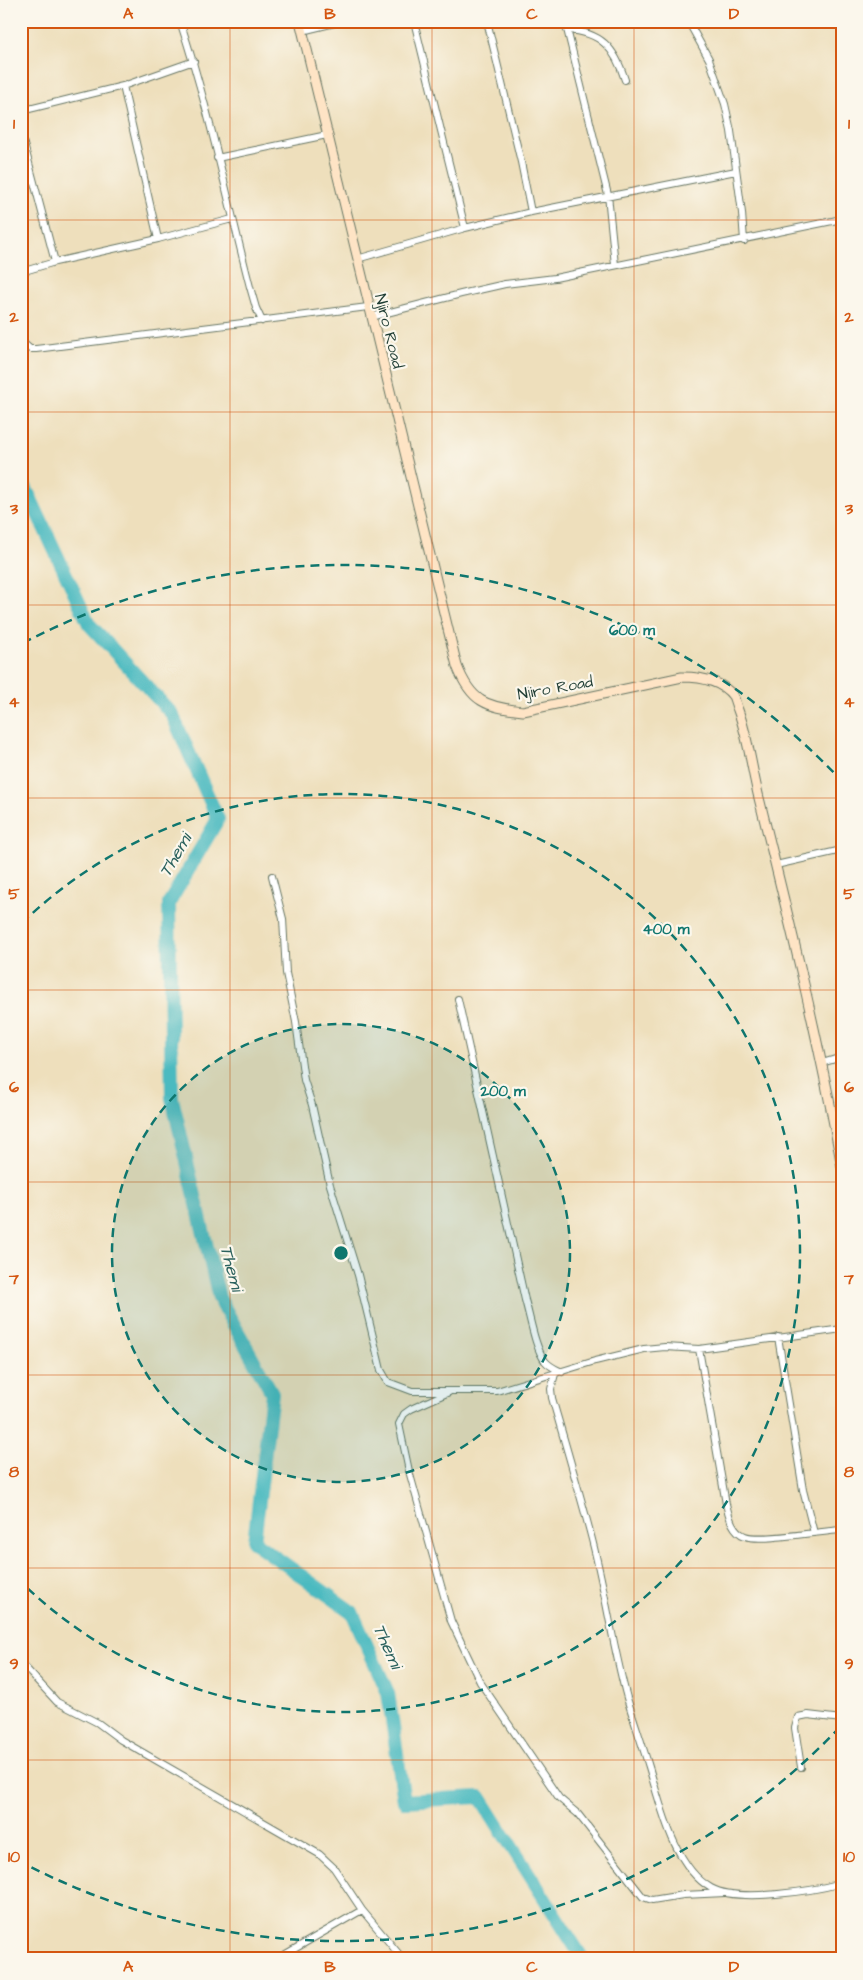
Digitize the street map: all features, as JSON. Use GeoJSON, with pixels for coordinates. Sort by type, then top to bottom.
{"type":"FeatureCollection","features":[{"type":"Feature","properties":{"kind":"street"},"geometry":{"type":"LineString","coordinates":[[180,21],[194,61],[232,219],[256,308],[262,322]]}},
{"type":"Feature","properties":{"kind":"street","name":"Njiro Road"},"geometry":{"type":"LineString","coordinates":[[300,21],[368,307],[457,666],[469,691],[484,703],[499,709],[523,711],[682,676],[700,677],[710,680],[732,696],[742,721],[838,1129],[842,1168]]}},
{"type":"Feature","properties":{"kind":"street"},"geometry":{"type":"LineString","coordinates":[[302,31],[344,21]]}},
{"type":"Feature","properties":{"kind":"street"},"geometry":{"type":"LineString","coordinates":[[414,21],[465,228]]}},
{"type":"Feature","properties":{"kind":"street"},"geometry":{"type":"LineString","coordinates":[[487,21],[531,212]]}},
{"type":"Feature","properties":{"kind":"street"},"geometry":{"type":"LineString","coordinates":[[565,21],[608,196],[615,264]]}},
{"type":"Feature","properties":{"kind":"street"},"geometry":{"type":"LineString","coordinates":[[688,21],[709,59],[725,104],[731,131],[744,241]]}},
{"type":"Feature","properties":{"kind":"street"},"geometry":{"type":"LineString","coordinates":[[567,30],[582,31],[599,39],[620,62],[625,80]]}},
{"type":"Feature","properties":{"kind":"street"},"geometry":{"type":"LineString","coordinates":[[21,111],[123,86],[194,61]]}},
{"type":"Feature","properties":{"kind":"street"},"geometry":{"type":"LineString","coordinates":[[123,86],[158,239]]}},
{"type":"Feature","properties":{"kind":"street"},"geometry":{"type":"LineString","coordinates":[[21,133],[55,262]]}},
{"type":"Feature","properties":{"kind":"street"},"geometry":{"type":"LineString","coordinates":[[217,158],[327,135]]}},
{"type":"Feature","properties":{"kind":"street"},"geometry":{"type":"LineString","coordinates":[[357,259],[465,228],[531,212],[736,171]]}},
{"type":"Feature","properties":{"kind":"street"},"geometry":{"type":"LineString","coordinates":[[21,272],[232,219]]}},
{"type":"Feature","properties":{"kind":"street"},"geometry":{"type":"LineString","coordinates":[[371,317],[505,284],[555,278],[615,264],[744,241],[842,219]]}},
{"type":"Feature","properties":{"kind":"street"},"geometry":{"type":"LineString","coordinates":[[21,341],[30,349],[36,349],[262,322],[320,312],[368,307]]}},
{"type":"Feature","properties":{"kind":"street"},"geometry":{"type":"LineString","coordinates":[[776,865],[842,850]]}},
{"type":"Feature","properties":{"kind":"street"},"geometry":{"type":"LineString","coordinates":[[272,876],[283,919],[286,973],[296,1022],[304,1080],[312,1105],[330,1185],[358,1275],[381,1370],[388,1382],[412,1391],[497,1391],[595,1361],[644,1349],[665,1347],[699,1349],[842,1329]]}},
{"type":"Feature","properties":{"kind":"street"},"geometry":{"type":"LineString","coordinates":[[458,999],[525,1300],[536,1341],[544,1360],[551,1367],[562,1372]]}},
{"type":"Feature","properties":{"kind":"street"},"geometry":{"type":"LineString","coordinates":[[822,1063],[842,1057]]}},
{"type":"Feature","properties":{"kind":"street"},"geometry":{"type":"LineString","coordinates":[[778,1337],[803,1490],[814,1533]]}},
{"type":"Feature","properties":{"kind":"street"},"geometry":{"type":"LineString","coordinates":[[699,1349],[730,1521],[745,1536],[760,1538],[842,1530]]}},
{"type":"Feature","properties":{"kind":"street"},"geometry":{"type":"LineString","coordinates":[[555,1374],[550,1389],[552,1398],[590,1532],[627,1699],[666,1822],[683,1859],[696,1877],[712,1889],[725,1894]]}},
{"type":"Feature","properties":{"kind":"street"},"geometry":{"type":"LineString","coordinates":[[453,1390],[404,1414],[399,1424],[409,1471],[451,1621],[480,1682],[559,1798],[578,1814],[643,1897],[652,1900],[682,1896],[808,1891],[842,1883]]}},
{"type":"Feature","properties":{"kind":"street"},"geometry":{"type":"LineString","coordinates":[[21,1663],[57,1702],[98,1723],[121,1740],[319,1854],[334,1868],[362,1910],[403,1959]]}},
{"type":"Feature","properties":{"kind":"street"},"geometry":{"type":"LineString","coordinates":[[801,1767],[795,1728],[798,1717],[808,1715],[842,1719]]}},
{"type":"Feature","properties":{"kind":"street"},"geometry":{"type":"LineString","coordinates":[[277,1959],[362,1910]]}},
{"type":"Feature","properties":{"kind":"waterway","name":"Themi"},"geometry":{"type":"LineString","coordinates":[[21,478],[89,624],[172,714],[218,819],[169,903],[172,1098],[219,1298],[272,1393],[254,1542],[352,1612],[388,1693],[404,1801],[480,1797],[583,1959]]}}]}
